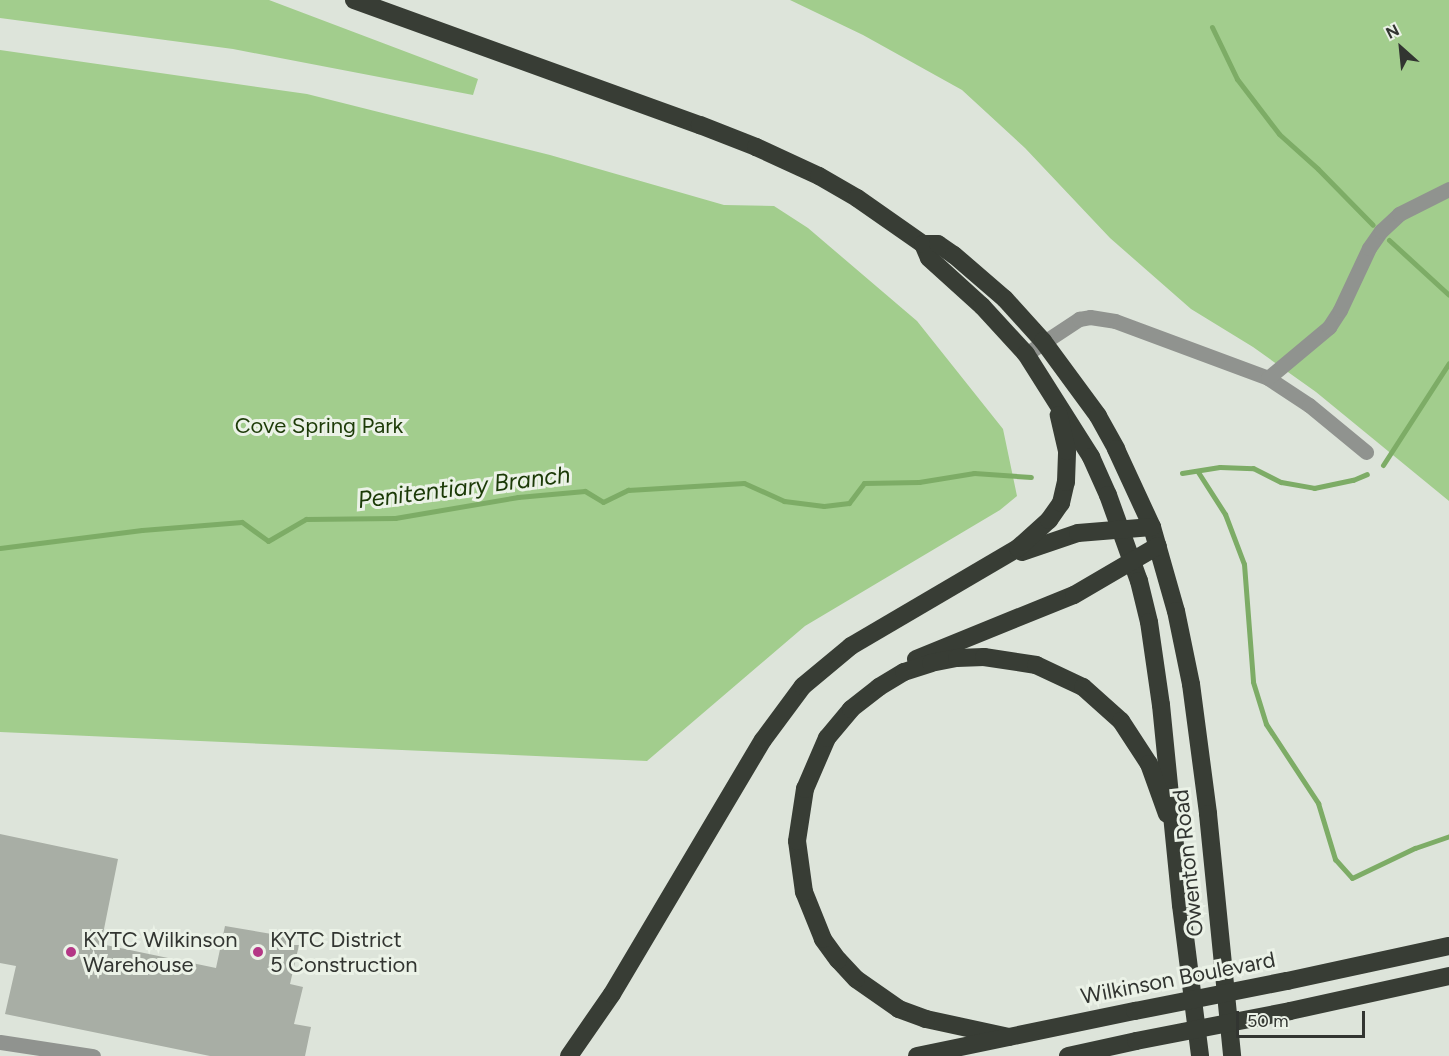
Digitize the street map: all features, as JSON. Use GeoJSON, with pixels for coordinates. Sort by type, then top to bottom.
{"type":"FeatureCollection","features":[{"type":"Feature","properties":{"kind":"highway"},"geometry":{"type":"LineString","coordinates":[[354,0],[756,147],[857,198],[923,244],[929,258],[982,306],[1026,354],[1091,457],[1134,561],[1155,660],[1200,1056]]}},
{"type":"Feature","properties":{"kind":"highway","name":"Owenton Road"},"geometry":{"type":"LineString","coordinates":[[923,244],[938,244],[954,255],[1005,299],[1043,341],[1098,416],[1152,527],[1185,649],[1208,814],[1232,1056]]}},
{"type":"Feature","properties":{"kind":"highway"},"geometry":{"type":"LineString","coordinates":[[569,1056],[612,994],[763,740],[803,686],[826,664],[860,640],[995,563],[1035,534],[1049,520],[1061,503],[1066,482],[1067,452],[1052,393]]}},
{"type":"Feature","properties":{"kind":"highway"},"geometry":{"type":"LineString","coordinates":[[995,563],[1057,538],[1152,527]]}},
{"type":"Feature","properties":{"kind":"highway"},"geometry":{"type":"LineString","coordinates":[[1009,1037],[926,1019],[899,1009],[876,996],[838,960],[812,916],[799,867],[797,841],[799,815],[814,763],[827,738],[850,709],[886,677],[909,662],[1074,595],[1158,546]]}},
{"type":"Feature","properties":{"kind":"highway"},"geometry":{"type":"LineString","coordinates":[[850,709],[904,672],[931,663],[957,658],[1010,659],[1060,674],[1104,702],[1136,742],[1149,764],[1175,837]]}},
{"type":"Feature","properties":{"kind":"highway","name":"Wilkinson Boulevard"},"geometry":{"type":"LineString","coordinates":[[917,1056],[1449,946]]}},
{"type":"Feature","properties":{"kind":"highway"},"geometry":{"type":"LineString","coordinates":[[1068,1056],[1449,976]]}},
{"type":"Feature","properties":{"kind":"street"},"geometry":{"type":"LineString","coordinates":[[1268,378],[1329,327],[1340,310],[1369,248],[1381,231],[1399,214],[1449,189]]}},
{"type":"Feature","properties":{"kind":"street"},"geometry":{"type":"LineString","coordinates":[[1026,354],[1079,319],[1102,318],[1268,378],[1318,411],[1366,452]]}},
{"type":"Feature","properties":{"kind":"street"},"geometry":{"type":"LineString","coordinates":[[0,1042],[93,1056]]}},
{"type":"Feature","properties":{"kind":"green space"},"geometry":{"type":"Polygon","coordinates":[[[0,0],[269,0],[478,79],[473,95],[233,49],[0,18],[0,0]]]}},
{"type":"Feature","properties":{"kind":"green space"},"geometry":{"type":"Polygon","coordinates":[[[790,0],[1449,0],[1449,501],[1316,392],[1253,347],[1191,309],[1110,238],[1025,148],[962,90],[863,35],[790,0]]]}},
{"type":"Feature","properties":{"kind":"green space","name":"Cove Spring Park"},"geometry":{"type":"Polygon","coordinates":[[[0,50],[307,94],[550,155],[724,205],[774,206],[808,228],[917,321],[1003,429],[1017,496],[1000,510],[805,626],[647,761],[0,732],[0,50]]]}},
{"type":"Feature","properties":{"kind":"building","name":"KYTC Wilkinson Warehouse"},"geometry":{"type":"Polygon","coordinates":[[[0,834],[118,859],[101,944],[216,968],[225,926],[295,938],[293,945],[299,945],[290,984],[303,987],[294,1024],[311,1027],[305,1056],[210,1056],[5,1014],[16,966],[0,963],[0,834]]]}},
{"type":"Feature","properties":{"kind":"waterway"},"geometry":{"type":"LineString","coordinates":[[1212,27],[1237,79],[1279,134],[1318,169],[1373,225]]}},
{"type":"Feature","properties":{"kind":"waterway"},"geometry":{"type":"LineString","coordinates":[[1389,240],[1449,295]]}},
{"type":"Feature","properties":{"kind":"waterway","name":"Penitentiary Branch"},"geometry":{"type":"LineString","coordinates":[[1383,465],[1449,363]]}},
{"type":"Feature","properties":{"kind":"waterway","name":"Penitentiary Branch"},"geometry":{"type":"LineString","coordinates":[[1182,473],[1220,467],[1253,468],[1281,482],[1314,488],[1353,480],[1367,474]]}},
{"type":"Feature","properties":{"kind":"waterway"},"geometry":{"type":"LineString","coordinates":[[1198,472],[1225,514],[1244,564],[1253,682],[1266,724],[1318,803],[1335,859],[1352,878],[1415,848],[1449,836]]}},
{"type":"Feature","properties":{"kind":"waterway","name":"Penitentiary Branch"},"geometry":{"type":"LineString","coordinates":[[0,548],[142,530],[242,522],[268,541],[306,519],[395,518],[518,497],[585,491],[603,502],[628,490],[744,483],[784,501],[824,506],[849,503],[864,483],[919,482],[974,473],[1031,477]]}},
{"type":"Feature","properties":{"kind":"place","name":"KYTC Wilkinson Warehouse"},"geometry":{"type":"Point","coordinates":[71,952]}},
{"type":"Feature","properties":{"kind":"place","name":"KYTC District 5 Construction"},"geometry":{"type":"Point","coordinates":[258,952]}}]}
